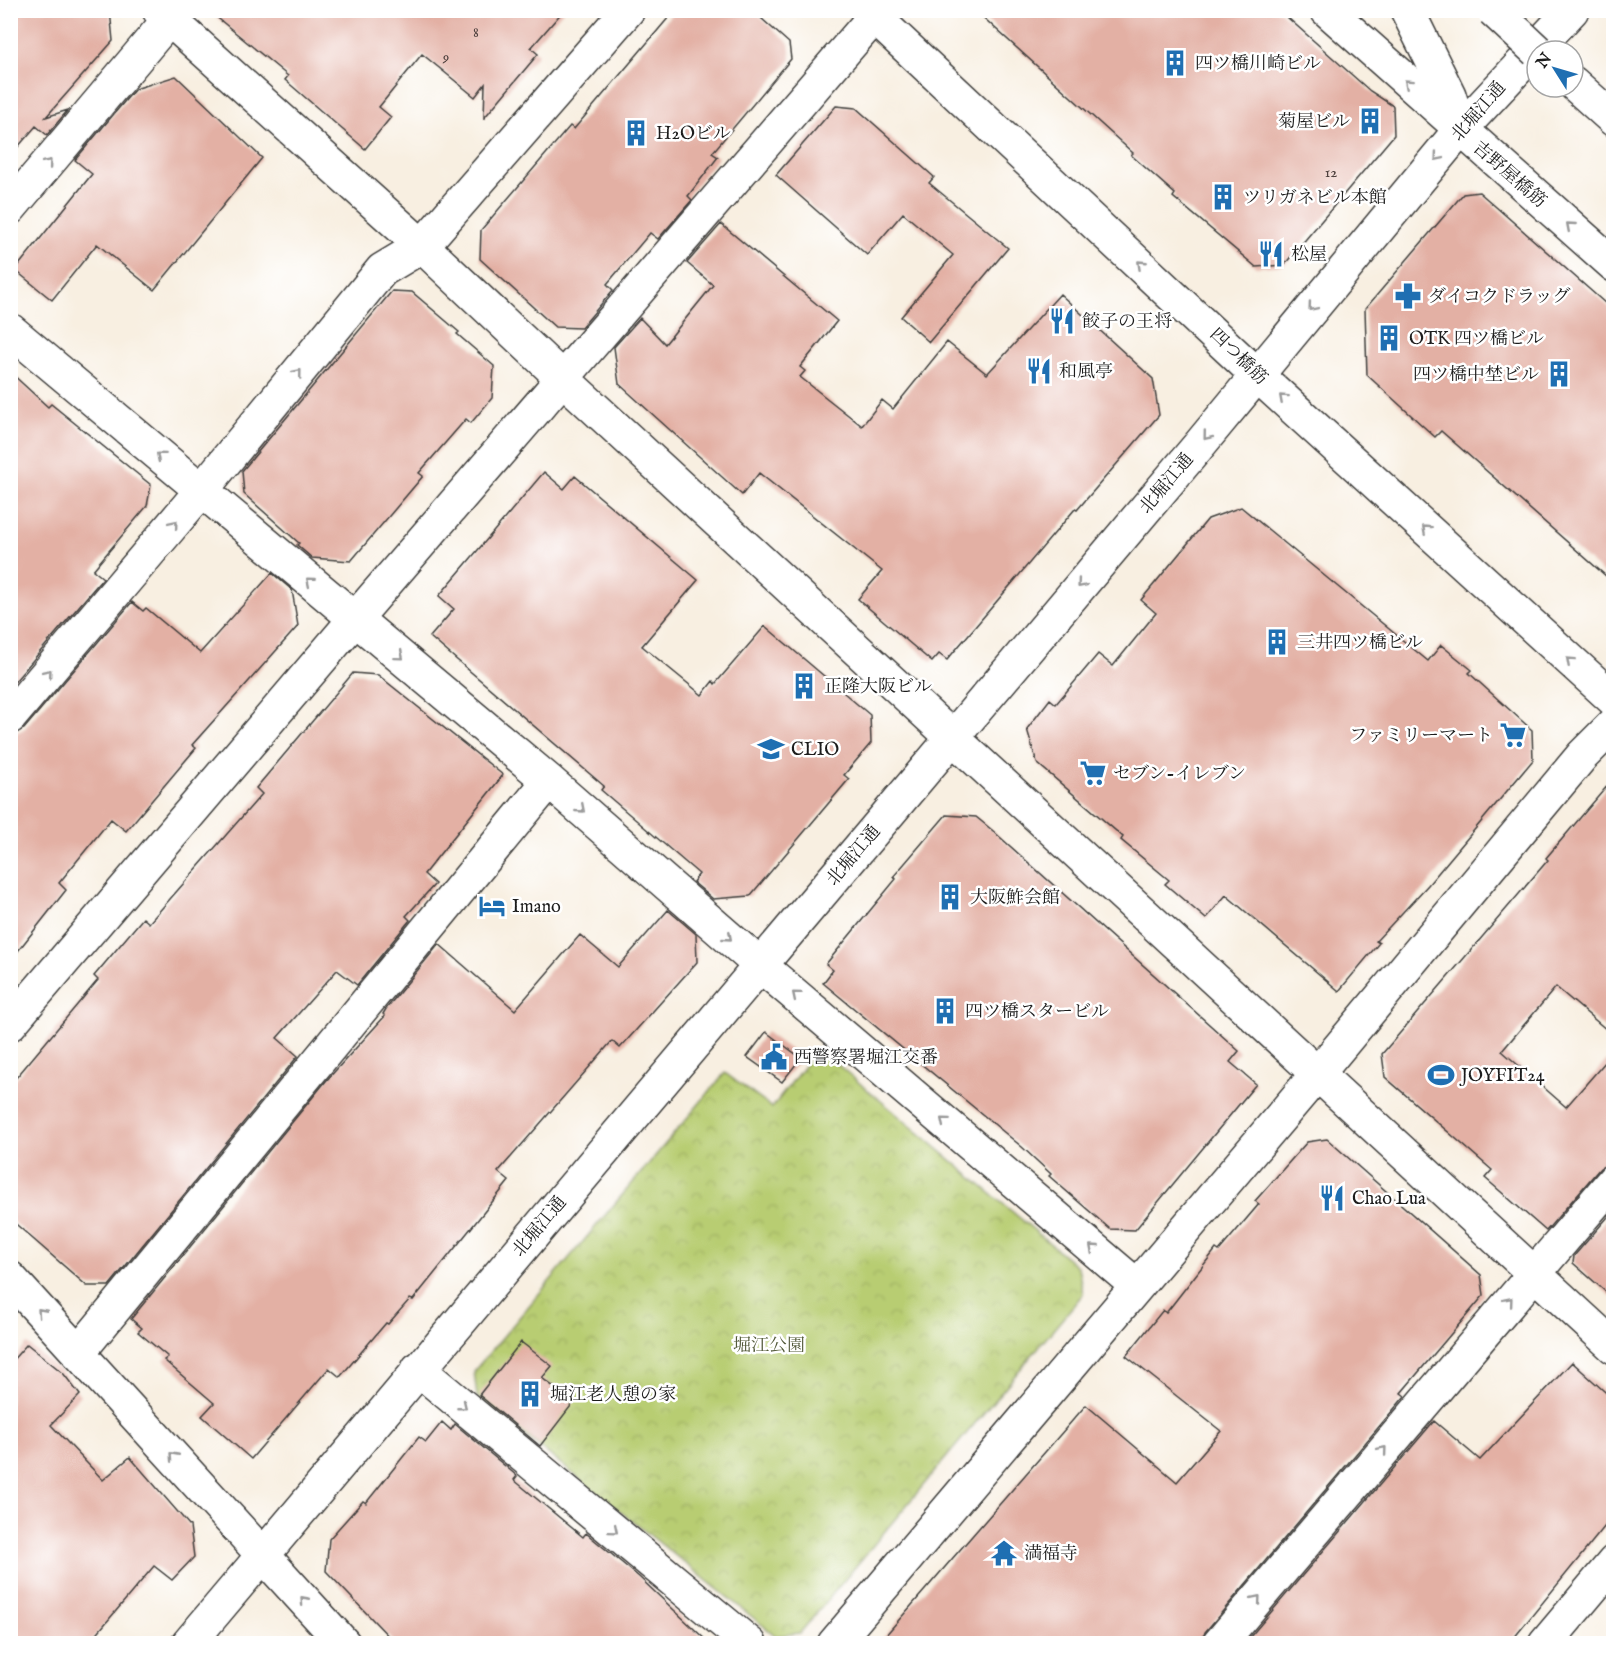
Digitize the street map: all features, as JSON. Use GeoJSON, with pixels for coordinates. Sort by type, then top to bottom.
{"type":"FeatureCollection","features":[{"type":"Feature","properties":{"kind":"main road"},"geometry":{"type":"LineString","coordinates":[[10,717],[201,491],[382,270],[422,246],[628,10]]}},
{"type":"Feature","properties":{"kind":"main road","name":"吉野屋橋筋"},"geometry":{"type":"LineString","coordinates":[[1327,10],[1614,265]]}},
{"type":"Feature","properties":{"kind":"main road"},"geometry":{"type":"LineString","coordinates":[[1407,10],[1449,95],[1461,130]]}},
{"type":"Feature","properties":{"kind":"main road"},"geometry":{"type":"LineString","coordinates":[[1492,10],[1525,55]]}},
{"type":"Feature","properties":{"kind":"main road","name":"北堀江通"},"geometry":{"type":"LineString","coordinates":[[1545,39],[1572,10]]}},
{"type":"Feature","properties":{"kind":"main road"},"geometry":{"type":"LineString","coordinates":[[10,208],[169,14],[1614,1347]]}},
{"type":"Feature","properties":{"kind":"main road"},"geometry":{"type":"LineString","coordinates":[[10,1024],[870,14]]}},
{"type":"Feature","properties":{"kind":"main road","name":"四つ橋筋"},"geometry":{"type":"LineString","coordinates":[[870,14],[1256,374],[1614,700]]}},
{"type":"Feature","properties":{"kind":"main road","name":"北堀江通"},"geometry":{"type":"LineString","coordinates":[[188,1644],[1461,130],[1525,60]]}},
{"type":"Feature","properties":{"kind":"main road"},"geometry":{"type":"LineString","coordinates":[[1585,94],[1614,120]]}},
{"type":"Feature","properties":{"kind":"main road"},"geometry":{"type":"LineString","coordinates":[[10,330],[549,781],[760,966],[1137,1286]]}},
{"type":"Feature","properties":{"kind":"main road"},"geometry":{"type":"LineString","coordinates":[[834,1644],[1318,1073],[1582,756],[1614,724]]}},
{"type":"Feature","properties":{"kind":"main road"},"geometry":{"type":"LineString","coordinates":[[78,1353],[549,781]]}},
{"type":"Feature","properties":{"kind":"main road"},"geometry":{"type":"LineString","coordinates":[[1219,1644],[1614,1180]]}},
{"type":"Feature","properties":{"kind":"main road"},"geometry":{"type":"LineString","coordinates":[[10,1278],[344,1644]]}},
{"type":"Feature","properties":{"kind":"main road"},"geometry":{"type":"LineString","coordinates":[[418,1369],[750,1644]]}},
{"type":"Feature","properties":{"kind":"main road"},"geometry":{"type":"LineString","coordinates":[[1545,1644],[1614,1562]]}},
{"type":"Feature","properties":{"kind":"green space","name":"堀江公園"},"geometry":{"type":"Polygon","coordinates":[[[818,1048],[1078,1267],[1083,1294],[800,1633],[776,1636],[477,1397],[474,1371],[725,1073],[772,1108],[818,1048]]]}},
{"type":"Feature","properties":{"kind":"building"},"geometry":{"type":"Polygon","coordinates":[[[10,10],[110,10],[113,41],[46,117],[68,110],[47,135],[36,126],[10,156],[10,10]]]}},
{"type":"Feature","properties":{"kind":"building"},"geometry":{"type":"Polygon","coordinates":[[[208,10],[564,10],[531,48],[538,54],[484,118],[485,84],[475,97],[422,54],[379,107],[391,117],[365,149],[285,80],[288,76],[208,10]]]}},
{"type":"Feature","properties":{"kind":"building"},"geometry":{"type":"Polygon","coordinates":[[[675,10],[752,10],[789,43],[791,59],[712,153],[718,157],[688,196],[692,200],[658,239],[650,233],[607,284],[613,290],[581,328],[555,327],[480,259],[481,230],[570,126],[574,129],[675,10]]]}},
{"type":"Feature","properties":{"kind":"building"},"geometry":{"type":"Polygon","coordinates":[[[975,10],[1279,10],[1370,91],[1393,106],[1394,135],[1284,265],[1256,267],[1173,197],[1175,194],[1131,155],[1133,153],[975,10]]]}},
{"type":"Feature","properties":{"kind":"building"},"geometry":{"type":"Polygon","coordinates":[[[176,76],[262,158],[154,290],[97,244],[52,300],[15,270],[92,174],[75,160],[135,89],[176,76]]]}},
{"type":"Feature","properties":{"kind":"building"},"geometry":{"type":"Polygon","coordinates":[[[836,106],[856,108],[934,177],[929,183],[1008,248],[929,342],[901,317],[953,255],[903,213],[867,255],[776,175],[836,106]]]}},
{"type":"Feature","properties":{"kind":"building"},"geometry":{"type":"Polygon","coordinates":[[[1479,192],[1614,311],[1614,583],[1441,431],[1435,437],[1367,375],[1365,309],[1463,194],[1479,192]]]}},
{"type":"Feature","properties":{"kind":"building"},"geometry":{"type":"Polygon","coordinates":[[[721,224],[837,321],[800,367],[805,371],[800,377],[862,426],[882,400],[893,409],[947,342],[987,374],[1060,294],[1153,379],[1159,415],[1077,510],[1075,509],[947,660],[939,654],[932,662],[858,599],[882,571],[759,473],[742,495],[619,384],[614,347],[640,318],[665,344],[713,285],[687,263],[721,224]]]}},
{"type":"Feature","properties":{"kind":"building"},"geometry":{"type":"Polygon","coordinates":[[[392,291],[412,292],[494,366],[492,398],[471,423],[466,419],[419,473],[423,476],[351,561],[312,558],[297,545],[299,543],[244,494],[242,471],[392,291]]]}},
{"type":"Feature","properties":{"kind":"building"},"geometry":{"type":"Polygon","coordinates":[[[10,372],[48,407],[51,404],[151,485],[147,506],[93,570],[103,578],[10,687],[10,372]]]}},
{"type":"Feature","properties":{"kind":"building"},"geometry":{"type":"Polygon","coordinates":[[[544,472],[564,489],[575,476],[698,580],[642,646],[702,695],[713,681],[715,684],[765,626],[870,715],[871,743],[844,775],[849,779],[750,896],[713,899],[693,882],[699,874],[601,790],[604,786],[430,637],[454,609],[439,596],[544,472]]]}},
{"type":"Feature","properties":{"kind":"building"},"geometry":{"type":"Polygon","coordinates":[[[1241,507],[1428,661],[1441,645],[1472,670],[1469,673],[1532,730],[1533,760],[1428,885],[1376,941],[1379,943],[1339,991],[1226,895],[1206,919],[1165,884],[1169,880],[1121,840],[1123,837],[1037,763],[1027,729],[1050,699],[1056,704],[1098,654],[1113,666],[1156,613],[1141,600],[1208,519],[1241,507]]]}},
{"type":"Feature","properties":{"kind":"building"},"geometry":{"type":"Polygon","coordinates":[[[272,573],[292,590],[298,626],[192,745],[196,748],[126,831],[111,819],[59,883],[66,890],[10,961],[10,735],[24,729],[132,602],[143,611],[146,608],[200,653],[272,573]]]}},
{"type":"Feature","properties":{"kind":"building"},"geometry":{"type":"Polygon","coordinates":[[[353,673],[378,675],[503,775],[424,874],[435,884],[406,916],[410,920],[357,985],[337,970],[277,1038],[298,1056],[109,1286],[87,1286],[10,1219],[10,1085],[98,980],[94,976],[143,918],[149,923],[262,794],[256,788],[353,673]]]}},
{"type":"Feature","properties":{"kind":"building"},"geometry":{"type":"Polygon","coordinates":[[[1614,778],[1614,1036],[1556,987],[1502,1051],[1566,1107],[1614,1052],[1614,1162],[1600,1168],[1546,1231],[1485,1178],[1492,1170],[1385,1077],[1382,1054],[1548,860],[1546,858],[1614,778]]]}},
{"type":"Feature","properties":{"kind":"building"},"geometry":{"type":"Polygon","coordinates":[[[946,815],[976,817],[992,830],[1239,1051],[1230,1062],[1256,1084],[1135,1230],[1110,1229],[1049,1176],[1051,1174],[1022,1147],[823,983],[833,970],[826,964],[896,879],[893,877],[946,815]]]}},
{"type":"Feature","properties":{"kind":"building"},"geometry":{"type":"Polygon","coordinates":[[[668,910],[696,934],[697,962],[620,1048],[612,1041],[498,1172],[509,1181],[413,1300],[410,1299],[388,1324],[386,1323],[340,1377],[329,1368],[251,1459],[202,1416],[214,1403],[164,1360],[168,1357],[138,1332],[142,1328],[131,1319],[326,1081],[385,1016],[383,1014],[386,1009],[439,944],[515,1010],[580,935],[618,967],[668,910]]]}},
{"type":"Feature","properties":{"kind":"building","name":"西警察署堀江交番"},"geometry":{"type":"Polygon","coordinates":[[[766,1032],[801,1058],[782,1082],[747,1057],[766,1032]]]}},
{"type":"Feature","properties":{"kind":"building"},"geometry":{"type":"Polygon","coordinates":[[[1327,1139],[1481,1275],[1484,1295],[1401,1393],[1405,1396],[1205,1632],[1201,1644],[878,1644],[1086,1405],[1177,1482],[1221,1431],[1126,1356],[1163,1310],[1166,1313],[1216,1249],[1219,1251],[1259,1204],[1255,1201],[1307,1142],[1327,1139]]]}},
{"type":"Feature","properties":{"kind":"building"},"geometry":{"type":"Polygon","coordinates":[[[1614,1210],[1614,1299],[1573,1263],[1574,1256],[1614,1210]]]}},
{"type":"Feature","properties":{"kind":"building","name":"堀江老人憩の家"},"geometry":{"type":"Polygon","coordinates":[[[521,1342],[552,1366],[542,1378],[574,1402],[540,1446],[479,1395],[521,1342]]]}},
{"type":"Feature","properties":{"kind":"building"},"geometry":{"type":"Polygon","coordinates":[[[27,1344],[63,1373],[80,1395],[51,1425],[103,1480],[130,1457],[190,1526],[194,1557],[172,1580],[154,1566],[88,1644],[10,1644],[10,1363],[27,1344]]]}},
{"type":"Feature","properties":{"kind":"building"},"geometry":{"type":"Polygon","coordinates":[[[1572,1362],[1614,1400],[1614,1515],[1509,1644],[1244,1644],[1434,1421],[1480,1460],[1572,1362]]]}},
{"type":"Feature","properties":{"kind":"building"},"geometry":{"type":"Polygon","coordinates":[[[442,1422],[451,1430],[455,1424],[517,1476],[514,1480],[583,1537],[586,1533],[639,1577],[710,1644],[396,1644],[326,1571],[329,1539],[363,1501],[366,1503],[419,1437],[426,1442],[442,1422]]]}},
{"type":"Feature","properties":{"kind":"place","name":"四ツ橋川崎ビル"},"geometry":{"type":"Point","coordinates":[1175,63]}},
{"type":"Feature","properties":{"kind":"place","name":"菊屋ビル"},"geometry":{"type":"Point","coordinates":[1370,121]}},
{"type":"Feature","properties":{"kind":"place","name":"H2Oビル"},"geometry":{"type":"Point","coordinates":[636,133]}},
{"type":"Feature","properties":{"kind":"place","name":"ツリガネビル本館"},"geometry":{"type":"Point","coordinates":[1223,197]}},
{"type":"Feature","properties":{"kind":"place","name":"松屋"},"geometry":{"type":"Point","coordinates":[1271,254]}},
{"type":"Feature","properties":{"kind":"place","name":"ダイコクドラッグ"},"geometry":{"type":"Point","coordinates":[1408,296]}},
{"type":"Feature","properties":{"kind":"place","name":"餃子の王将"},"geometry":{"type":"Point","coordinates":[1062,321]}},
{"type":"Feature","properties":{"kind":"place","name":"OTK 四ツ橋ビル"},"geometry":{"type":"Point","coordinates":[1389,338]}},
{"type":"Feature","properties":{"kind":"place","name":"和風亭"},"geometry":{"type":"Point","coordinates":[1039,371]}},
{"type":"Feature","properties":{"kind":"place","name":"四ツ橋中埜ビル"},"geometry":{"type":"Point","coordinates":[1559,374]}},
{"type":"Feature","properties":{"kind":"place","name":"三井四ツ橋ビル"},"geometry":{"type":"Point","coordinates":[1277,642]}},
{"type":"Feature","properties":{"kind":"place","name":"正隆大阪ビル"},"geometry":{"type":"Point","coordinates":[804,686]}},
{"type":"Feature","properties":{"kind":"place","name":"ファミリーマート"},"geometry":{"type":"Point","coordinates":[1513,735]}},
{"type":"Feature","properties":{"kind":"place","name":"CLIO"},"geometry":{"type":"Point","coordinates":[771,749]}},
{"type":"Feature","properties":{"kind":"place","name":"セブン-イレブン"},"geometry":{"type":"Point","coordinates":[1093,773]}},
{"type":"Feature","properties":{"kind":"place","name":"大阪鮓会館"},"geometry":{"type":"Point","coordinates":[950,897]}},
{"type":"Feature","properties":{"kind":"place","name":"Imano"},"geometry":{"type":"Point","coordinates":[492,906]}},
{"type":"Feature","properties":{"kind":"place","name":"四ツ橋スタービル"},"geometry":{"type":"Point","coordinates":[945,1011]}},
{"type":"Feature","properties":{"kind":"place","name":"西警察署堀江交番"},"geometry":{"type":"Point","coordinates":[774,1057]}},
{"type":"Feature","properties":{"kind":"place","name":"JOYFIT24"},"geometry":{"type":"Point","coordinates":[1441,1075]}},
{"type":"Feature","properties":{"kind":"place","name":"Chao Lua"},"geometry":{"type":"Point","coordinates":[1332,1198]}},
{"type":"Feature","properties":{"kind":"place","name":"堀江老人憩の家"},"geometry":{"type":"Point","coordinates":[530,1394]}},
{"type":"Feature","properties":{"kind":"place","name":"満福寺"},"geometry":{"type":"Point","coordinates":[1004,1553]}}]}
